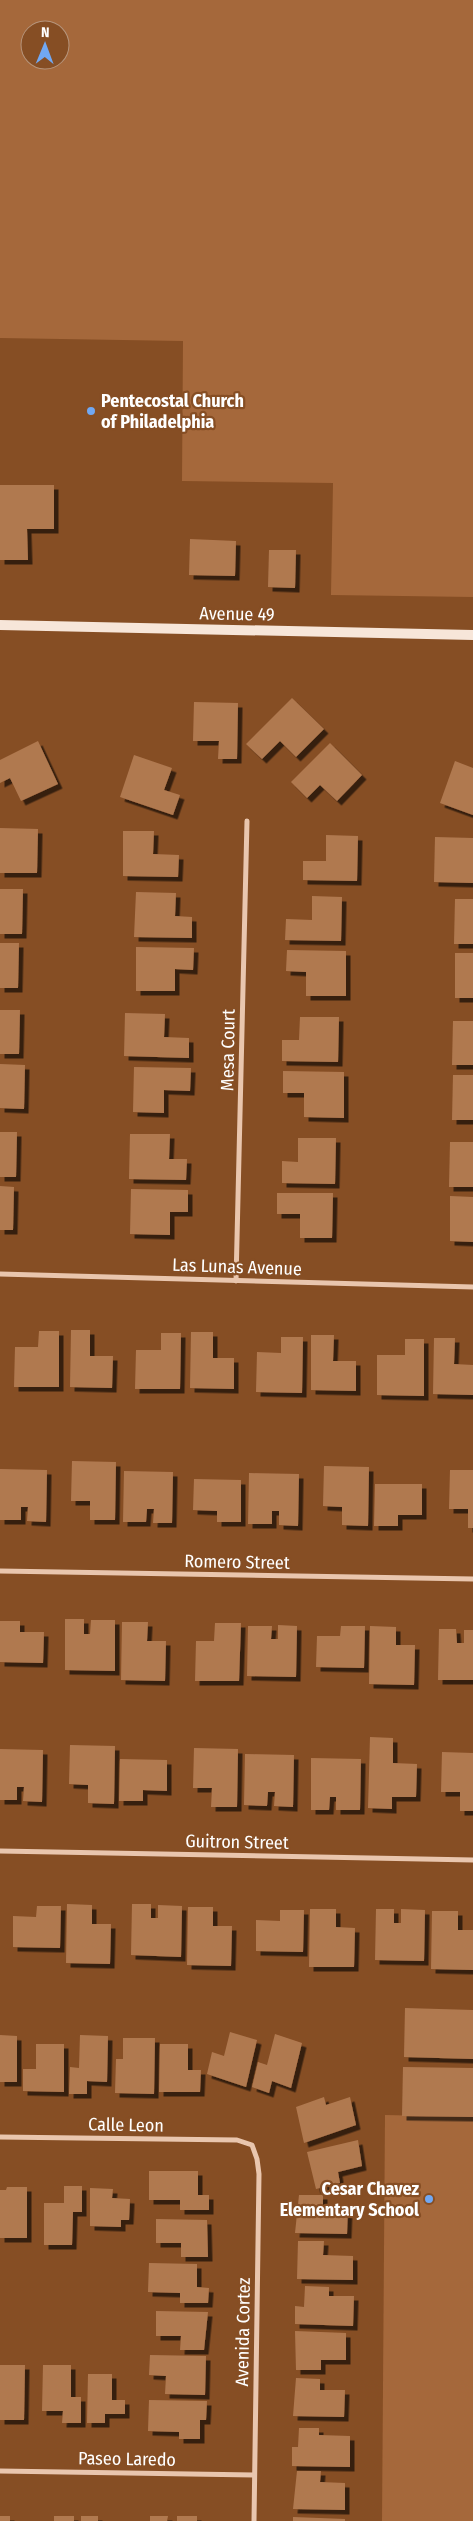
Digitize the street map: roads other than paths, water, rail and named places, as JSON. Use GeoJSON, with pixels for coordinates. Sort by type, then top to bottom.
{"type":"FeatureCollection","features":[{"type":"Feature","properties":{"kind":"street","name":"Avenue 49"},"geometry":{"type":"LineString","coordinates":[[0,625],[473,635]]}},
{"type":"Feature","properties":{"kind":"street","name":"Mesa Court"},"geometry":{"type":"LineString","coordinates":[[236,1281],[247,821]]}},
{"type":"Feature","properties":{"kind":"street","name":"Las Lunas Avenue"},"geometry":{"type":"LineString","coordinates":[[0,1274],[473,1287]]}},
{"type":"Feature","properties":{"kind":"street","name":"Romero Street"},"geometry":{"type":"LineString","coordinates":[[0,1571],[473,1580]]}},
{"type":"Feature","properties":{"kind":"street","name":"Guitron Street"},"geometry":{"type":"LineString","coordinates":[[0,1851],[473,1860]]}},
{"type":"Feature","properties":{"kind":"street","name":"Calle Leon"},"geometry":{"type":"LineString","coordinates":[[0,2137],[237,2140],[252,2144]]}},
{"type":"Feature","properties":{"kind":"street","name":"Avenida Cortez"},"geometry":{"type":"LineString","coordinates":[[252,2144],[259,2174],[254,2521]]}},
{"type":"Feature","properties":{"kind":"street","name":"Paseo Laredo"},"geometry":{"type":"LineString","coordinates":[[0,2472],[254,2475]]}},
{"type":"Feature","properties":{"kind":"place","name":"Pentecostal Church of Philadelphia"},"geometry":{"type":"Point","coordinates":[91,411]}},
{"type":"Feature","properties":{"kind":"place","name":"Cesar Chavez Elementary School"},"geometry":{"type":"Point","coordinates":[429,2199]}}]}
